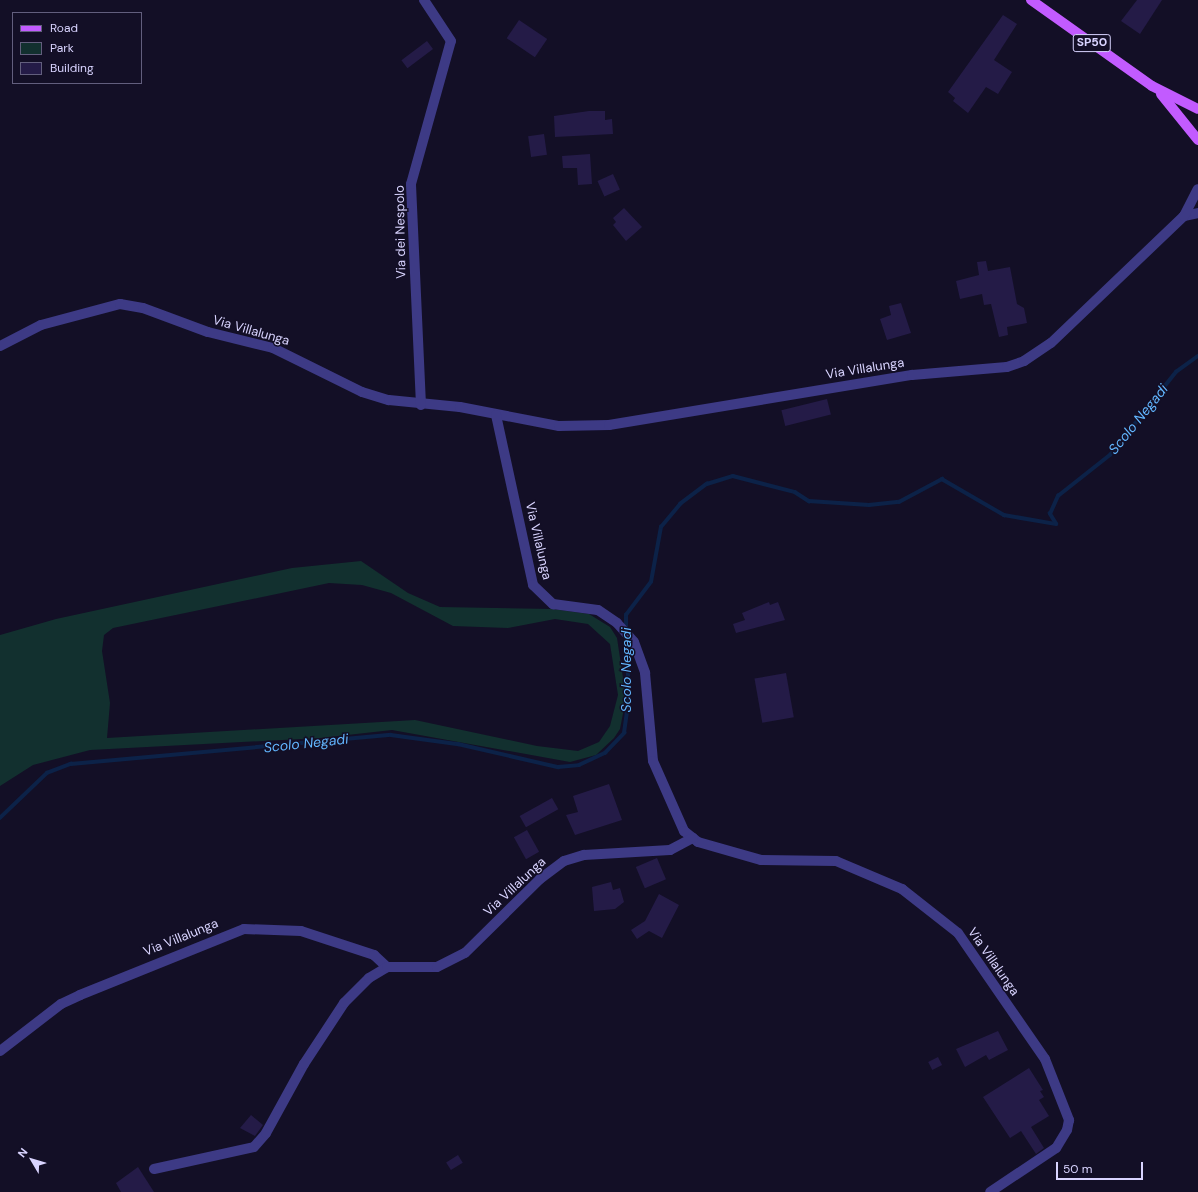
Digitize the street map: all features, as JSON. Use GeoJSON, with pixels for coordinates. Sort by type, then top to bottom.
{"type":"FeatureCollection","features":[{"type":"Feature","properties":{"kind":"main road","name":"SP50"},"geometry":{"type":"LineString","coordinates":[[1031,0],[1152,86],[1178,111],[1198,140]]}},
{"type":"Feature","properties":{"kind":"main road","name":"SP50"},"geometry":{"type":"LineString","coordinates":[[1152,86],[1198,109]]}},
{"type":"Feature","properties":{"kind":"street","name":"Via dei Nespolo"},"geometry":{"type":"LineString","coordinates":[[421,405],[411,184],[451,41],[424,0]]}},
{"type":"Feature","properties":{"kind":"street"},"geometry":{"type":"LineString","coordinates":[[1184,216],[1198,189]]}},
{"type":"Feature","properties":{"kind":"street"},"geometry":{"type":"LineString","coordinates":[[1184,216],[1198,213]]}},
{"type":"Feature","properties":{"kind":"street","name":"Via Villalunga"},"geometry":{"type":"LineString","coordinates":[[0,346],[41,325],[120,304],[273,348],[362,392],[421,405],[496,415],[559,426],[610,425],[912,375],[1007,367],[1051,343],[1184,216]]}},
{"type":"Feature","properties":{"kind":"street","name":"Via Villalunga"},"geometry":{"type":"LineString","coordinates":[[496,415],[533,585],[553,604],[598,610],[617,623],[634,642],[645,673],[653,761],[684,831],[693,838],[761,860],[836,861],[902,889],[958,933],[1045,1060],[1069,1120],[1063,1139],[1056,1148],[990,1192]]}},
{"type":"Feature","properties":{"kind":"street","name":"Via Villalunga"},"geometry":{"type":"LineString","coordinates":[[0,1051],[61,1004],[244,929],[301,931],[374,955],[387,967],[437,967],[465,953],[540,879],[564,860],[584,855],[670,850],[693,838]]}},
{"type":"Feature","properties":{"kind":"street"},"geometry":{"type":"LineString","coordinates":[[154,1169],[254,1147],[266,1133],[304,1064],[344,1003],[369,978],[387,967]]}},
{"type":"Feature","properties":{"kind":"green space"},"geometry":{"type":"Polygon","coordinates":[[[361,561],[408,593],[440,607],[552,609],[589,614],[610,627],[617,638],[626,698],[620,729],[614,738],[596,755],[570,762],[392,730],[320,738],[90,750],[33,765],[0,786],[0,635],[56,619],[292,568],[361,561]],[[329,583],[113,628],[104,635],[102,651],[110,703],[107,738],[415,720],[537,746],[578,751],[599,742],[610,726],[618,695],[610,644],[588,624],[555,619],[508,628],[453,626],[391,593],[362,585],[329,583]]]}},
{"type":"Feature","properties":{"kind":"building"},"geometry":{"type":"Polygon","coordinates":[[[1137,0],[1162,0],[1140,34],[1121,21],[1137,0]]]}},
{"type":"Feature","properties":{"kind":"building"},"geometry":{"type":"Polygon","coordinates":[[[1003,15],[1017,24],[994,60],[1012,72],[998,94],[986,87],[968,113],[953,101],[955,98],[948,92],[1003,15]]]}},
{"type":"Feature","properties":{"kind":"building"},"geometry":{"type":"Polygon","coordinates":[[[519,20],[547,39],[535,57],[507,38],[519,20]]]}},
{"type":"Feature","properties":{"kind":"building"},"geometry":{"type":"Polygon","coordinates":[[[427,41],[433,49],[407,68],[401,60],[427,41]]]}},
{"type":"Feature","properties":{"kind":"building"},"geometry":{"type":"Polygon","coordinates":[[[589,111],[605,111],[605,120],[612,119],[613,134],[555,137],[554,116],[589,111]]]}},
{"type":"Feature","properties":{"kind":"building"},"geometry":{"type":"Polygon","coordinates":[[[544,134],[547,155],[531,157],[528,136],[544,134]]]}},
{"type":"Feature","properties":{"kind":"building"},"geometry":{"type":"Polygon","coordinates":[[[590,154],[592,184],[578,185],[577,168],[563,168],[562,156],[590,154]]]}},
{"type":"Feature","properties":{"kind":"building"},"geometry":{"type":"Polygon","coordinates":[[[613,174],[620,190],[604,196],[597,181],[613,174]]]}},
{"type":"Feature","properties":{"kind":"building"},"geometry":{"type":"Polygon","coordinates":[[[624,208],[642,227],[626,241],[613,225],[616,222],[613,218],[624,208]]]}},
{"type":"Feature","properties":{"kind":"building"},"geometry":{"type":"Polygon","coordinates":[[[986,261],[988,271],[1010,267],[1017,304],[1024,308],[1027,323],[1007,327],[1008,335],[999,337],[991,304],[984,305],[982,294],[960,299],[956,281],[979,275],[977,262],[986,261]]]}},
{"type":"Feature","properties":{"kind":"building"},"geometry":{"type":"Polygon","coordinates":[[[901,303],[911,333],[887,340],[880,319],[891,315],[889,306],[901,303]]]}},
{"type":"Feature","properties":{"kind":"building"},"geometry":{"type":"Polygon","coordinates":[[[827,399],[831,415],[785,426],[781,410],[827,399]]]}},
{"type":"Feature","properties":{"kind":"building"},"geometry":{"type":"Polygon","coordinates":[[[769,602],[770,605],[778,602],[785,620],[736,633],[733,624],[745,620],[742,613],[769,602]]]}},
{"type":"Feature","properties":{"kind":"building"},"geometry":{"type":"Polygon","coordinates":[[[786,673],[794,717],[762,723],[754,679],[786,673]]]}},
{"type":"Feature","properties":{"kind":"building"},"geometry":{"type":"Polygon","coordinates":[[[609,784],[622,820],[575,835],[566,815],[578,812],[573,796],[609,784]]]}},
{"type":"Feature","properties":{"kind":"building"},"geometry":{"type":"Polygon","coordinates":[[[552,798],[558,809],[526,827],[520,816],[552,798]]]}},
{"type":"Feature","properties":{"kind":"building"},"geometry":{"type":"Polygon","coordinates":[[[527,830],[539,852],[526,859],[514,837],[527,830]]]}},
{"type":"Feature","properties":{"kind":"building"},"geometry":{"type":"Polygon","coordinates":[[[657,858],[666,879],[645,888],[636,867],[657,858]]]}},
{"type":"Feature","properties":{"kind":"building"},"geometry":{"type":"Polygon","coordinates":[[[611,882],[613,890],[620,888],[624,902],[615,909],[594,911],[592,887],[611,882]]]}},
{"type":"Feature","properties":{"kind":"building"},"geometry":{"type":"Polygon","coordinates":[[[659,894],[679,905],[662,938],[649,931],[637,939],[631,930],[645,921],[659,894]]]}},
{"type":"Feature","properties":{"kind":"building"},"geometry":{"type":"Polygon","coordinates":[[[998,1031],[1008,1050],[989,1060],[986,1055],[965,1067],[956,1049],[998,1031]]]}},
{"type":"Feature","properties":{"kind":"building"},"geometry":{"type":"Polygon","coordinates":[[[938,1057],[942,1065],[932,1070],[928,1062],[938,1057]]]}},
{"type":"Feature","properties":{"kind":"building"},"geometry":{"type":"Polygon","coordinates":[[[1029,1068],[1043,1090],[1040,1091],[1044,1097],[1039,1100],[1049,1116],[1031,1127],[1044,1148],[1036,1154],[1021,1131],[1010,1138],[983,1097],[1029,1068]]]}},
{"type":"Feature","properties":{"kind":"building"},"geometry":{"type":"Polygon","coordinates":[[[251,1115],[263,1125],[255,1136],[240,1128],[251,1115]]]}},
{"type":"Feature","properties":{"kind":"building"},"geometry":{"type":"Polygon","coordinates":[[[458,1155],[463,1163],[451,1170],[446,1162],[458,1155]]]}},
{"type":"Feature","properties":{"kind":"building"},"geometry":{"type":"Polygon","coordinates":[[[138,1167],[154,1192],[121,1192],[116,1183],[138,1167]]]}},
{"type":"Feature","properties":{"kind":"waterway","name":"Scolo Negadi"},"geometry":{"type":"LineString","coordinates":[[626,629],[626,615],[651,582],[661,527],[680,504],[707,484],[733,476],[795,492],[809,501],[869,505],[899,502],[942,479],[1004,515],[1056,524],[1050,514],[1058,496],[1110,455],[1176,372],[1198,356]]}},
{"type":"Feature","properties":{"kind":"waterway","name":"Scolo Negadi"},"geometry":{"type":"LineString","coordinates":[[0,818],[47,773],[71,764],[391,735],[458,744],[558,767],[579,765],[605,753],[624,733],[629,696],[626,635]]}}]}
